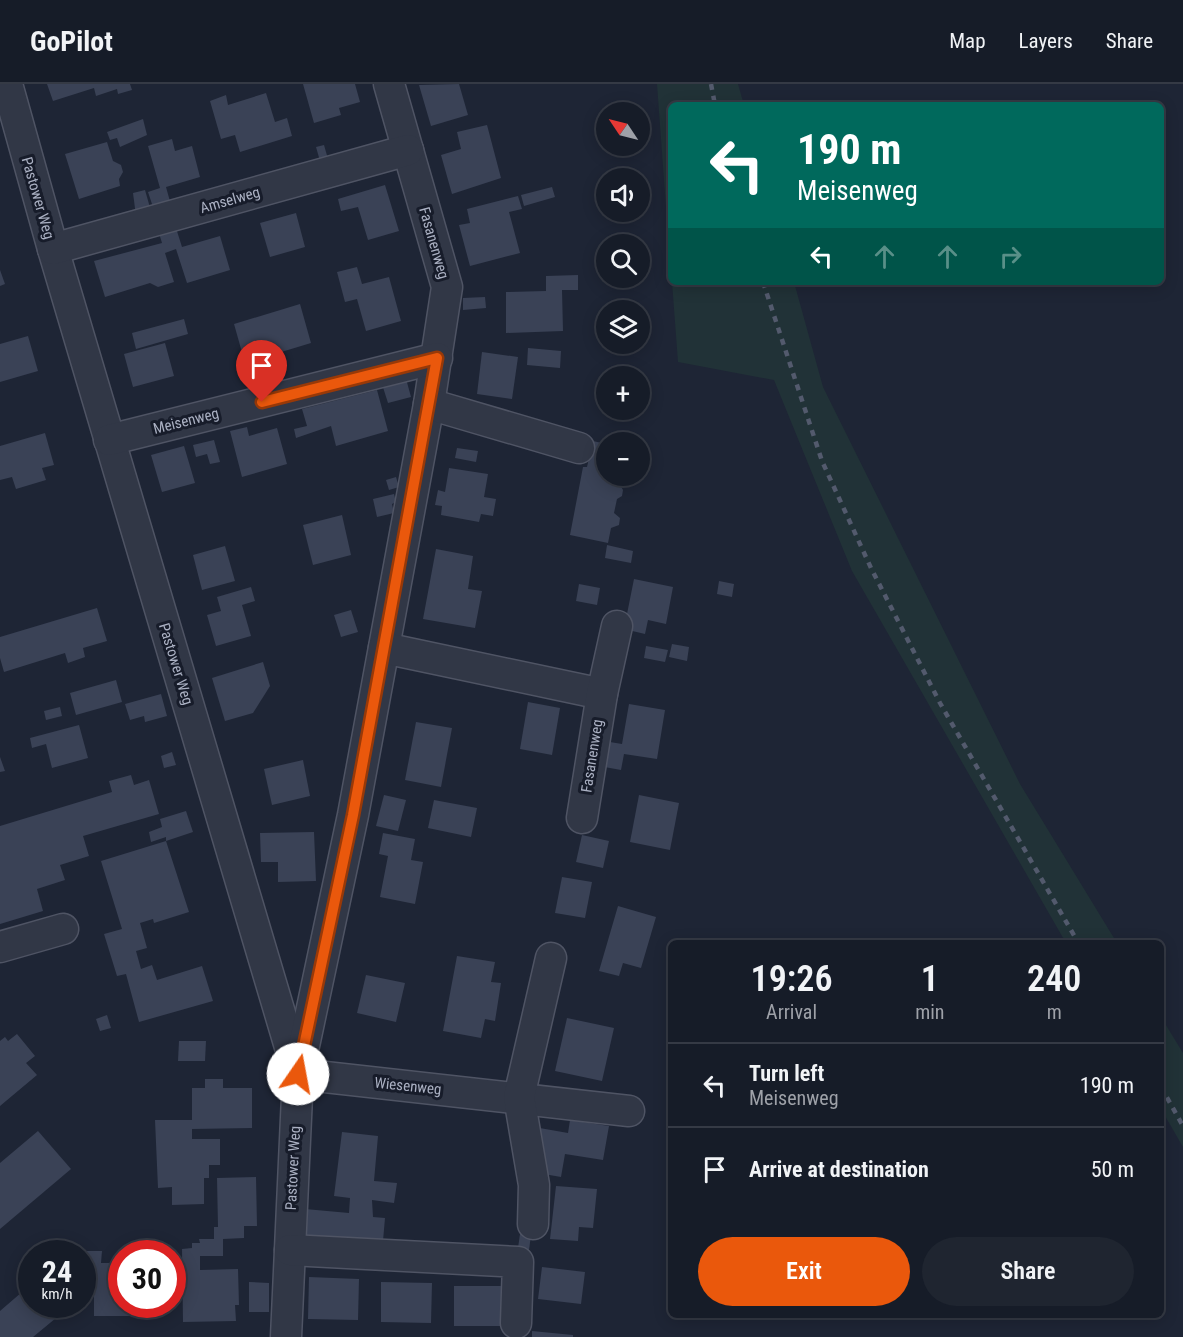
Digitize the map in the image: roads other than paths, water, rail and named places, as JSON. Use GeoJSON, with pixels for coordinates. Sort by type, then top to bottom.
{"type":"FeatureCollection","features":[{"type":"Feature","properties":{"kind":"street","name":"Pastower Weg"},"geometry":{"type":"LineString","coordinates":[[7,84],[109,440],[298,1074],[286,1337]]}},
{"type":"Feature","properties":{"kind":"street","name":"Fasanenweg"},"geometry":{"type":"LineString","coordinates":[[298,1074],[353,815],[429,404],[447,287],[389,84]]}},
{"type":"Feature","properties":{"kind":"street","name":"Amselweg"},"geometry":{"type":"LineString","coordinates":[[53,249],[408,150]]}},
{"type":"Feature","properties":{"kind":"street","name":"Meisenweg"},"geometry":{"type":"LineString","coordinates":[[109,440],[437,358]]}},
{"type":"Feature","properties":{"kind":"street"},"geometry":{"type":"LineString","coordinates":[[429,404],[579,448]]}},
{"type":"Feature","properties":{"kind":"street","name":"Fasanenweg"},"geometry":{"type":"LineString","coordinates":[[582,818],[602,694],[617,626]]}},
{"type":"Feature","properties":{"kind":"street"},"geometry":{"type":"LineString","coordinates":[[384,648],[602,694]]}},
{"type":"Feature","properties":{"kind":"street"},"geometry":{"type":"LineString","coordinates":[[0,946],[63,929]]}},
{"type":"Feature","properties":{"kind":"street"},"geometry":{"type":"LineString","coordinates":[[533,1224],[534,1185],[519,1097],[552,958]]}},
{"type":"Feature","properties":{"kind":"street","name":"Wiesenweg"},"geometry":{"type":"LineString","coordinates":[[298,1074],[629,1111]]}},
{"type":"Feature","properties":{"kind":"street"},"geometry":{"type":"LineString","coordinates":[[290,1250],[518,1262],[516,1323]]}},
{"type":"Feature","properties":{"kind":"railway"},"geometry":{"type":"LineString","coordinates":[[711,84],[714,102]]}},
{"type":"Feature","properties":{"kind":"railway"},"geometry":{"type":"LineString","coordinates":[[764,285],[822,461],[871,568],[940,703],[1077,940]]}},
{"type":"Feature","properties":{"kind":"railway"},"geometry":{"type":"LineString","coordinates":[[1164,1092],[1183,1126]]}}]}
